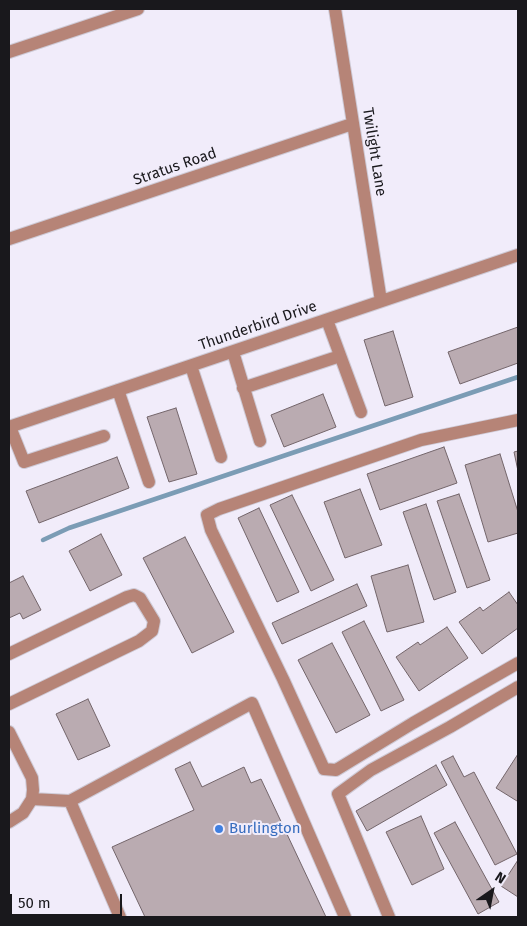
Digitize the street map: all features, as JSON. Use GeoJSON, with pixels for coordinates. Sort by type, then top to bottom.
{"type":"FeatureCollection","features":[{"type":"Feature","properties":{"kind":"street"},"geometry":{"type":"LineString","coordinates":[[9,52],[138,9]]}},
{"type":"Feature","properties":{"kind":"street","name":"Twilight Lane"},"geometry":{"type":"LineString","coordinates":[[335,9],[381,301]]}},
{"type":"Feature","properties":{"kind":"street","name":"Stratus Road"},"geometry":{"type":"LineString","coordinates":[[9,240],[352,124]]}},
{"type":"Feature","properties":{"kind":"street","name":"Thunderbird Drive"},"geometry":{"type":"LineString","coordinates":[[10,427],[518,255]]}},
{"type":"Feature","properties":{"kind":"street"},"geometry":{"type":"LineString","coordinates":[[327,320],[361,412]]}},
{"type":"Feature","properties":{"kind":"street"},"geometry":{"type":"LineString","coordinates":[[233,352],[260,441]]}},
{"type":"Feature","properties":{"kind":"street"},"geometry":{"type":"LineString","coordinates":[[244,388],[340,356]]}},
{"type":"Feature","properties":{"kind":"street"},"geometry":{"type":"LineString","coordinates":[[192,366],[221,457]]}},
{"type":"Feature","properties":{"kind":"street"},"geometry":{"type":"LineString","coordinates":[[118,390],[149,482]]}},
{"type":"Feature","properties":{"kind":"street"},"geometry":{"type":"LineString","coordinates":[[518,420],[421,440],[219,509],[207,515],[211,530],[324,769],[336,770],[518,663]]}},
{"type":"Feature","properties":{"kind":"street"},"geometry":{"type":"LineString","coordinates":[[10,427],[24,462],[104,436]]}},
{"type":"Feature","properties":{"kind":"street"},"geometry":{"type":"LineString","coordinates":[[9,654],[134,595],[140,598],[154,621],[152,631],[139,641],[9,704]]}},
{"type":"Feature","properties":{"kind":"street"},"geometry":{"type":"LineString","coordinates":[[389,917],[338,794],[372,770],[518,687]]}},
{"type":"Feature","properties":{"kind":"street"},"geometry":{"type":"LineString","coordinates":[[32,799],[70,801],[252,703],[345,917]]}},
{"type":"Feature","properties":{"kind":"street"},"geometry":{"type":"LineString","coordinates":[[9,732],[32,778],[33,790],[32,799],[23,813],[9,822]]}},
{"type":"Feature","properties":{"kind":"street"},"geometry":{"type":"LineString","coordinates":[[70,801],[120,917]]}},
{"type":"Feature","properties":{"kind":"building"},"geometry":{"type":"Polygon","coordinates":[[[518,327],[518,363],[460,384],[448,352],[518,327]]]}},
{"type":"Feature","properties":{"kind":"building"},"geometry":{"type":"Polygon","coordinates":[[[393,331],[413,397],[385,406],[364,340],[393,331]]]}},
{"type":"Feature","properties":{"kind":"building"},"geometry":{"type":"Polygon","coordinates":[[[323,394],[336,427],[284,447],[271,415],[323,394]]]}},
{"type":"Feature","properties":{"kind":"building"},"geometry":{"type":"Polygon","coordinates":[[[176,408],[197,474],[169,482],[147,417],[176,408]]]}},
{"type":"Feature","properties":{"kind":"building"},"geometry":{"type":"Polygon","coordinates":[[[444,447],[457,483],[380,510],[367,474],[444,447]]]}},
{"type":"Feature","properties":{"kind":"building"},"geometry":{"type":"Polygon","coordinates":[[[518,451],[518,471],[514,452],[518,451]]]}},
{"type":"Feature","properties":{"kind":"building"},"geometry":{"type":"Polygon","coordinates":[[[500,454],[518,512],[518,533],[488,542],[465,465],[500,454]]]}},
{"type":"Feature","properties":{"kind":"building"},"geometry":{"type":"Polygon","coordinates":[[[117,457],[129,488],[39,523],[26,491],[117,457]]]}},
{"type":"Feature","properties":{"kind":"building"},"geometry":{"type":"Polygon","coordinates":[[[360,489],[382,545],[345,558],[324,502],[360,489]]]}},
{"type":"Feature","properties":{"kind":"building"},"geometry":{"type":"Polygon","coordinates":[[[459,494],[490,580],[467,588],[437,501],[459,494]]]}},
{"type":"Feature","properties":{"kind":"building"},"geometry":{"type":"Polygon","coordinates":[[[292,495],[334,580],[311,591],[270,505],[292,495]]]}},
{"type":"Feature","properties":{"kind":"building"},"geometry":{"type":"Polygon","coordinates":[[[426,504],[456,592],[434,600],[403,512],[426,504]]]}},
{"type":"Feature","properties":{"kind":"building"},"geometry":{"type":"Polygon","coordinates":[[[259,508],[299,592],[277,602],[238,518],[259,508]]]}},
{"type":"Feature","properties":{"kind":"building"},"geometry":{"type":"Polygon","coordinates":[[[101,534],[122,575],[90,591],[69,551],[101,534]]]}},
{"type":"Feature","properties":{"kind":"building"},"geometry":{"type":"Polygon","coordinates":[[[185,537],[234,632],[192,653],[143,558],[185,537]]]}},
{"type":"Feature","properties":{"kind":"building"},"geometry":{"type":"Polygon","coordinates":[[[408,565],[424,622],[387,632],[371,576],[408,565]]]}},
{"type":"Feature","properties":{"kind":"building"},"geometry":{"type":"Polygon","coordinates":[[[23,576],[41,610],[23,619],[20,613],[9,618],[9,583],[23,576]]]}},
{"type":"Feature","properties":{"kind":"building"},"geometry":{"type":"Polygon","coordinates":[[[357,584],[367,606],[282,644],[272,623],[357,584]]]}},
{"type":"Feature","properties":{"kind":"building"},"geometry":{"type":"Polygon","coordinates":[[[509,592],[518,605],[518,628],[482,654],[459,622],[480,607],[483,611],[509,592]]]}},
{"type":"Feature","properties":{"kind":"building"},"geometry":{"type":"Polygon","coordinates":[[[364,621],[404,700],[381,711],[342,632],[364,621]]]}},
{"type":"Feature","properties":{"kind":"building"},"geometry":{"type":"Polygon","coordinates":[[[447,627],[468,658],[419,691],[396,657],[418,642],[420,645],[447,627]]]}},
{"type":"Feature","properties":{"kind":"building"},"geometry":{"type":"Polygon","coordinates":[[[332,643],[370,715],[336,733],[298,660],[332,643]]]}},
{"type":"Feature","properties":{"kind":"building"},"geometry":{"type":"Polygon","coordinates":[[[88,699],[110,746],[78,760],[56,714],[88,699]]]}},
{"type":"Feature","properties":{"kind":"building"},"geometry":{"type":"Polygon","coordinates":[[[518,754],[518,800],[517,801],[496,788],[518,754]]]}},
{"type":"Feature","properties":{"kind":"building"},"geometry":{"type":"Polygon","coordinates":[[[453,756],[464,777],[474,772],[517,854],[495,865],[441,762],[453,756]]]}},
{"type":"Feature","properties":{"kind":"building","name":"Burlington"},"geometry":{"type":"Polygon","coordinates":[[[190,762],[202,787],[244,767],[251,783],[261,779],[326,917],[145,917],[112,847],[194,810],[175,769],[190,762]]]}},
{"type":"Feature","properties":{"kind":"building"},"geometry":{"type":"Polygon","coordinates":[[[436,765],[447,785],[367,831],[356,811],[436,765]]]}},
{"type":"Feature","properties":{"kind":"building"},"geometry":{"type":"Polygon","coordinates":[[[421,816],[444,869],[412,885],[386,832],[421,816]]]}},
{"type":"Feature","properties":{"kind":"building"},"geometry":{"type":"Polygon","coordinates":[[[455,822],[499,902],[478,914],[434,833],[455,822]]]}},
{"type":"Feature","properties":{"kind":"building"},"geometry":{"type":"Polygon","coordinates":[[[518,860],[518,897],[501,886],[518,860]]]}},
{"type":"Feature","properties":{"kind":"waterway"},"geometry":{"type":"LineString","coordinates":[[43,540],[69,528],[518,377]]}},
{"type":"Feature","properties":{"kind":"place","name":"Burlington"},"geometry":{"type":"Point","coordinates":[219,829]}}]}
